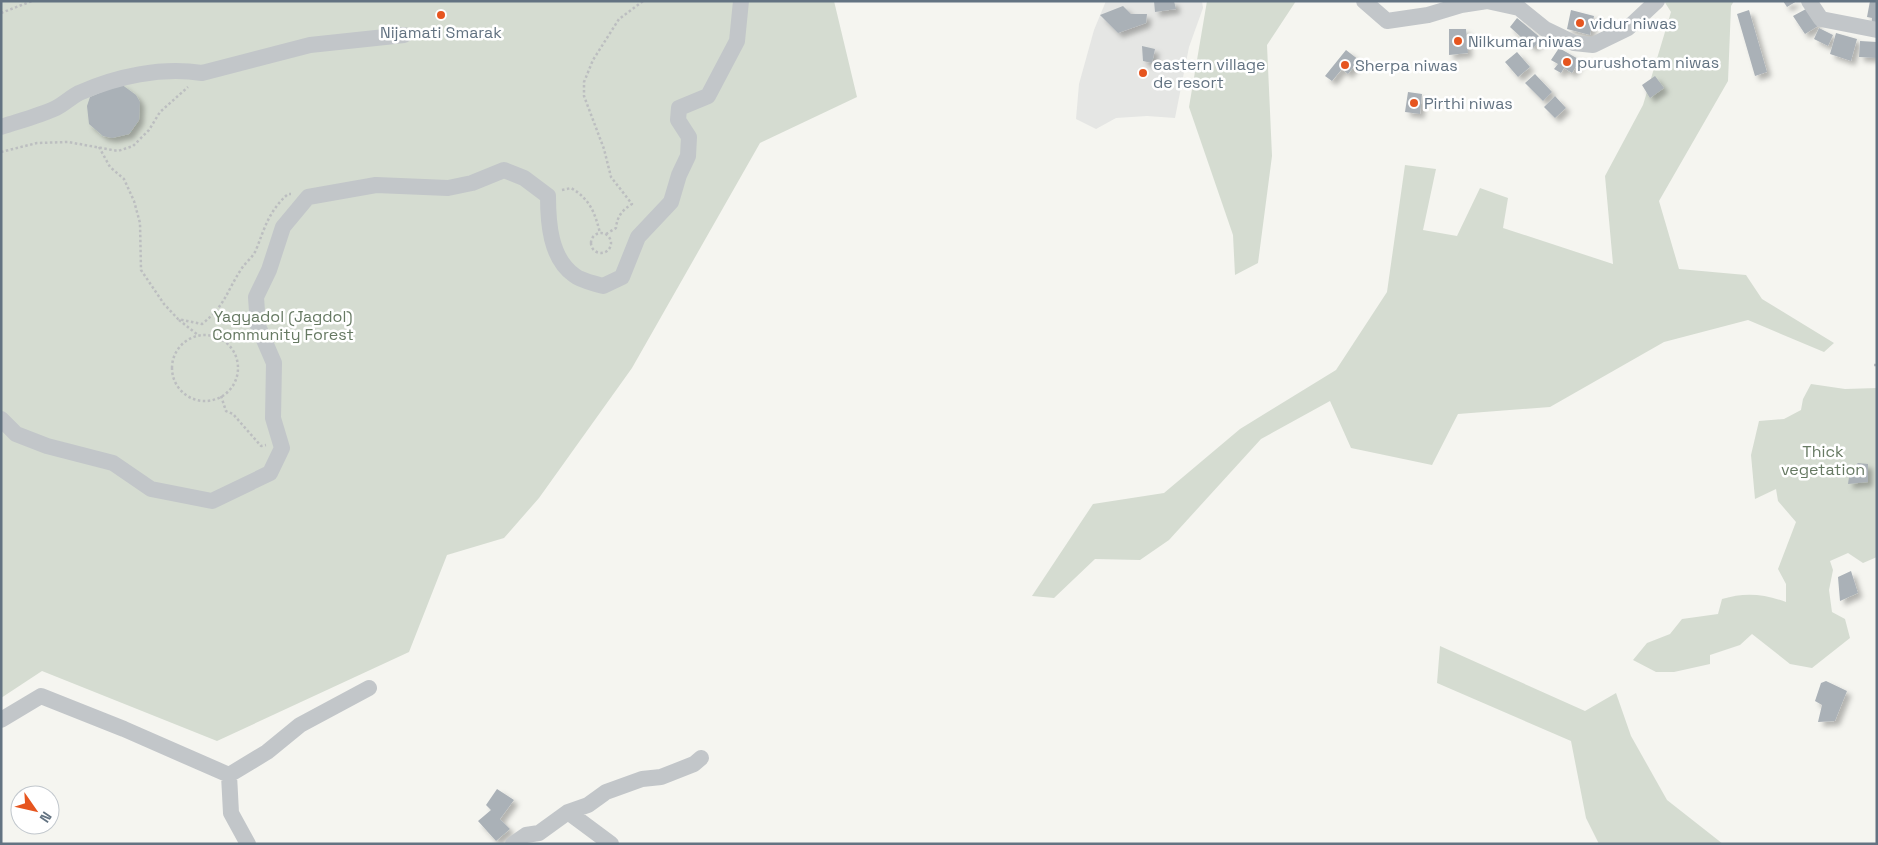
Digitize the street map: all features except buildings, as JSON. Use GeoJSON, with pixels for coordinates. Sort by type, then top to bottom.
{"type":"FeatureCollection","features":[{"type":"Feature","properties":{"kind":"street"},"geometry":{"type":"LineString","coordinates":[[1,419],[16,434],[47,446],[113,463],[151,489],[212,501],[270,473],[282,448],[273,418],[274,362],[258,326],[256,298],[270,270],[283,227],[308,197],[376,185],[448,188],[472,183],[504,170],[524,178],[548,196],[548,218],[554,250],[574,275],[603,286],[622,276],[638,237],[671,202],[678,175],[688,156],[689,137],[678,120],[680,108],[708,96],[737,41],[741,1]]}},
{"type":"Feature","properties":{"kind":"street"},"geometry":{"type":"LineString","coordinates":[[1364,1],[1387,21],[1428,15],[1461,5],[1495,3],[1519,8],[1545,29],[1574,43],[1594,45],[1628,28],[1657,1]]}},
{"type":"Feature","properties":{"kind":"street"},"geometry":{"type":"LineString","coordinates":[[1809,1],[1821,19],[1877,30]]}},
{"type":"Feature","properties":{"kind":"street"},"geometry":{"type":"LineString","coordinates":[[1,127],[55,108],[77,94],[135,75],[185,70],[202,73],[310,45],[404,35]]}},
{"type":"Feature","properties":{"kind":"street"},"geometry":{"type":"LineString","coordinates":[[229,775],[267,752],[300,725],[369,688]]}},
{"type":"Feature","properties":{"kind":"street"},"geometry":{"type":"LineString","coordinates":[[1,720],[41,696],[124,728],[229,775]]}},
{"type":"Feature","properties":{"kind":"street"},"geometry":{"type":"LineString","coordinates":[[513,844],[526,835],[539,833],[568,812],[624,785],[661,776],[694,764],[701,758]]}},
{"type":"Feature","properties":{"kind":"street"},"geometry":{"type":"LineString","coordinates":[[229,775],[231,813],[248,844]]}},
{"type":"Feature","properties":{"kind":"street"},"geometry":{"type":"LineString","coordinates":[[568,812],[611,844]]}},
{"type":"Feature","properties":{"kind":"path"},"geometry":{"type":"LineString","coordinates":[[22,5],[27,1]]}},
{"type":"Feature","properties":{"kind":"path"},"geometry":{"type":"LineString","coordinates":[[1,13],[32,1]]}},
{"type":"Feature","properties":{"kind":"path"},"geometry":{"type":"LineString","coordinates":[[606,234],[616,228],[617,220],[624,209],[632,204],[611,177],[604,149],[584,96],[584,82],[593,60],[619,19],[643,1]]}},
{"type":"Feature","properties":{"kind":"path"},"geometry":{"type":"LineString","coordinates":[[1,152],[37,143],[68,142],[118,151],[133,146],[149,130],[160,112],[202,73]]}},
{"type":"Feature","properties":{"kind":"path"},"geometry":{"type":"LineString","coordinates":[[99,147],[110,167],[124,179],[134,201],[140,223],[141,270],[164,304],[178,319],[198,335]]}},
{"type":"Feature","properties":{"kind":"path"},"geometry":{"type":"LineString","coordinates":[[548,196],[571,188],[582,195],[592,206],[600,233]]}},
{"type":"Feature","properties":{"kind":"path"},"geometry":{"type":"LineString","coordinates":[[178,319],[202,324],[218,312],[242,268],[255,252],[259,238],[274,207],[288,194],[308,197]]}},
{"type":"Feature","properties":{"kind":"path"},"geometry":{"type":"LineString","coordinates":[[600,233],[606,234],[610,238],[610,248],[606,253],[599,254],[593,250],[591,243],[593,237],[600,233]]}},
{"type":"Feature","properties":{"kind":"path"},"geometry":{"type":"LineString","coordinates":[[198,335],[210,335],[220,338],[229,345],[235,355],[238,366],[236,377],[232,387],[221,396],[204,400],[194,399],[181,390],[173,376],[172,366],[177,351],[188,339],[198,335]]}},
{"type":"Feature","properties":{"kind":"path"},"geometry":{"type":"LineString","coordinates":[[221,396],[226,411],[232,414],[260,446],[276,445],[278,457]]}},
{"type":"Feature","properties":{"kind":"shaded area","name":"eastern village de resort"},"geometry":{"type":"Polygon","coordinates":[[[1106,1],[1202,1],[1203,8],[1189,47],[1175,118],[1147,116],[1116,118],[1096,129],[1076,119],[1079,84],[1094,30],[1106,1]]]}},
{"type":"Feature","properties":{"kind":"green space","name":"Yagyadol (Jagdol) Community Forest"},"geometry":{"type":"Polygon","coordinates":[[[1,1],[834,1],[857,97],[760,143],[632,368],[539,498],[504,538],[447,555],[409,652],[217,741],[42,671],[1,698],[1,1]]]}},
{"type":"Feature","properties":{"kind":"green space"},"geometry":{"type":"Polygon","coordinates":[[[1207,1],[1296,1],[1267,45],[1272,156],[1258,263],[1235,275],[1233,235],[1189,107],[1207,1]]]}},
{"type":"Feature","properties":{"kind":"green space"},"geometry":{"type":"Polygon","coordinates":[[[1664,1],[1734,1],[1731,6],[1728,81],[1659,201],[1679,269],[1746,275],[1762,299],[1834,343],[1824,352],[1748,320],[1664,342],[1550,407],[1458,414],[1432,465],[1351,448],[1330,401],[1261,439],[1169,540],[1140,560],[1095,559],[1054,598],[1032,596],[1093,504],[1164,493],[1240,429],[1336,370],[1387,292],[1405,165],[1436,169],[1423,230],[1457,236],[1480,188],[1508,198],[1503,228],[1613,264],[1605,176],[1643,105],[1671,12],[1664,1]]]}},
{"type":"Feature","properties":{"kind":"green space","name":"Thick vegetation"},"geometry":{"type":"Polygon","coordinates":[[[1811,384],[1845,389],[1877,388],[1877,557],[1863,563],[1848,553],[1830,561],[1833,570],[1829,590],[1832,612],[1845,619],[1850,638],[1812,668],[1790,664],[1752,634],[1740,645],[1710,655],[1710,664],[1674,672],[1656,672],[1633,660],[1647,643],[1670,634],[1682,619],[1718,614],[1722,599],[1739,595],[1754,595],[1786,602],[1786,584],[1778,569],[1796,522],[1778,501],[1776,489],[1755,499],[1751,455],[1759,421],[1784,419],[1801,410],[1803,399],[1811,384]]]}},
{"type":"Feature","properties":{"kind":"green space"},"geometry":{"type":"Polygon","coordinates":[[[1440,646],[1585,711],[1616,693],[1631,736],[1667,800],[1723,844],[1599,844],[1586,818],[1571,741],[1437,683],[1440,646]]]}},
{"type":"Feature","properties":{"kind":"place","name":"Nijamati Smarak"},"geometry":{"type":"Point","coordinates":[441,15]}},
{"type":"Feature","properties":{"kind":"place","name":"vidur niwas"},"geometry":{"type":"Point","coordinates":[1580,23]}},
{"type":"Feature","properties":{"kind":"place","name":"Nilkumar niwas"},"geometry":{"type":"Point","coordinates":[1458,41]}},
{"type":"Feature","properties":{"kind":"place","name":"purushotam niwas"},"geometry":{"type":"Point","coordinates":[1567,62]}},
{"type":"Feature","properties":{"kind":"place","name":"Sherpa niwas"},"geometry":{"type":"Point","coordinates":[1345,65]}},
{"type":"Feature","properties":{"kind":"place","name":"eastern village de resort"},"geometry":{"type":"Point","coordinates":[1143,73]}},
{"type":"Feature","properties":{"kind":"place","name":"Pirthi niwas"},"geometry":{"type":"Point","coordinates":[1414,103]}}]}
